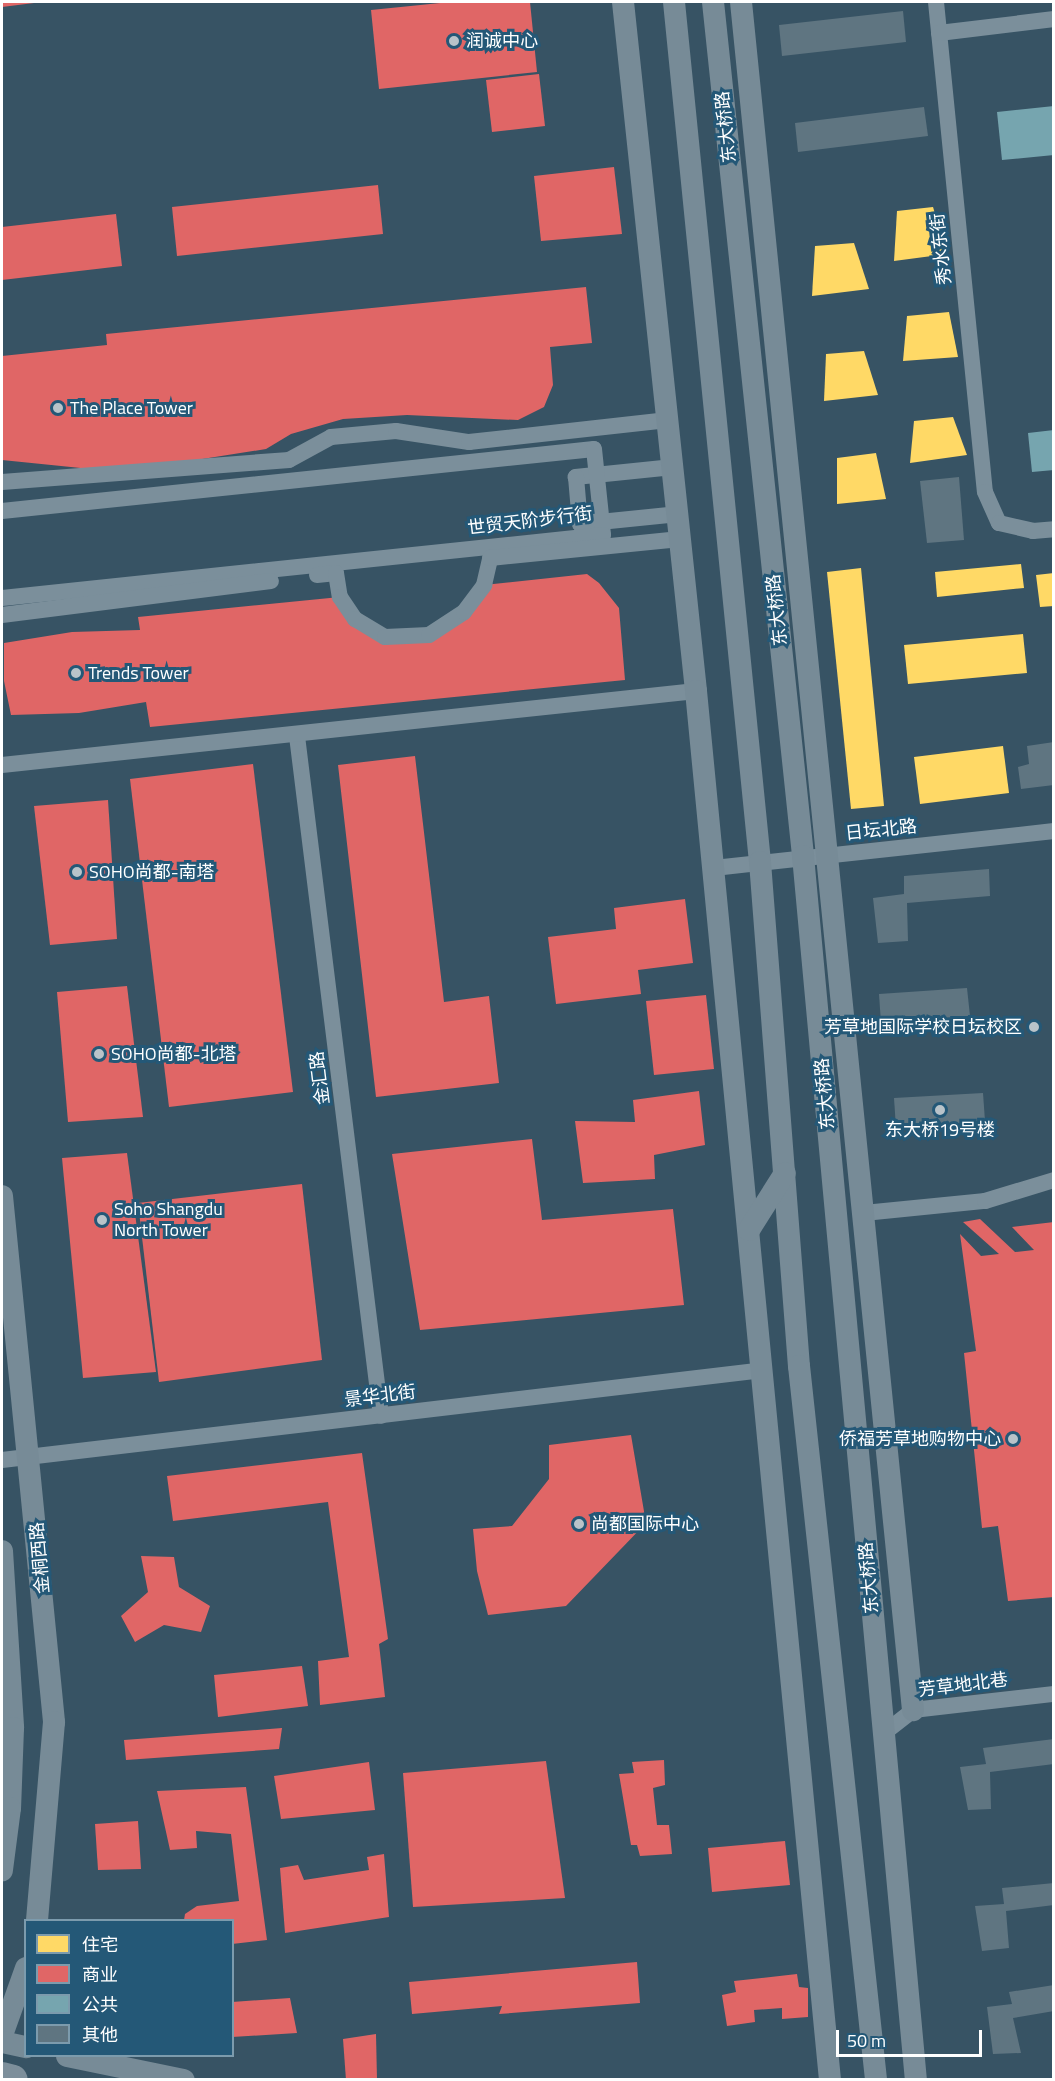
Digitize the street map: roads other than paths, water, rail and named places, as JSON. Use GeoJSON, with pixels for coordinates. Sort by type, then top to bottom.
{"type":"FeatureCollection","features":[{"type":"Feature","properties":{"kind":"highway"},"geometry":{"type":"LineString","coordinates":[[2,2077],[13,2079]]}},
{"type":"Feature","properties":{"kind":"main road"},"geometry":{"type":"LineString","coordinates":[[623,2],[714,868],[830,2079]]}},
{"type":"Feature","properties":{"kind":"main road"},"geometry":{"type":"LineString","coordinates":[[675,2],[760,862],[800,1366],[876,2079]]}},
{"type":"Feature","properties":{"kind":"main road","name":"东大桥路"},"geometry":{"type":"LineString","coordinates":[[713,2],[803,856],[916,2079]]}},
{"type":"Feature","properties":{"kind":"main road"},"geometry":{"type":"LineString","coordinates":[[741,2],[829,856],[913,1710]]}},
{"type":"Feature","properties":{"kind":"main road"},"geometry":{"type":"LineString","coordinates":[[749,1230],[785,1173]]}},
{"type":"Feature","properties":{"kind":"main road","name":"金桐西路"},"geometry":{"type":"LineString","coordinates":[[2,1196],[54,1722],[37,1919]]}},
{"type":"Feature","properties":{"kind":"main road","name":"金桐西路"},"geometry":{"type":"LineString","coordinates":[[2,1551],[13,1728],[10,1808],[2,1870]]}},
{"type":"Feature","properties":{"kind":"main road"},"geometry":{"type":"LineString","coordinates":[[2,2035],[24,1974]]}},
{"type":"Feature","properties":{"kind":"main road"},"geometry":{"type":"LineString","coordinates":[[2,2042],[24,2047]]}},
{"type":"Feature","properties":{"kind":"main road"},"geometry":{"type":"LineString","coordinates":[[77,2057],[184,2079]]}},
{"type":"Feature","properties":{"kind":"street","name":"秀水东街"},"geometry":{"type":"LineString","coordinates":[[936,2],[985,492],[999,524],[1033,531],[1053,529]]}},
{"type":"Feature","properties":{"kind":"street"},"geometry":{"type":"LineString","coordinates":[[939,33],[1053,19]]}},
{"type":"Feature","properties":{"kind":"street"},"geometry":{"type":"LineString","coordinates":[[2,482],[289,460],[331,437],[396,431],[470,442],[668,420]]}},
{"type":"Feature","properties":{"kind":"street","name":"世贸天阶步行街"},"geometry":{"type":"LineString","coordinates":[[2,511],[594,449],[603,535],[2,598]]}},
{"type":"Feature","properties":{"kind":"street"},"geometry":{"type":"LineString","coordinates":[[596,475],[673,467]]}},
{"type":"Feature","properties":{"kind":"street"},"geometry":{"type":"LineString","coordinates":[[601,522],[678,514]]}},
{"type":"Feature","properties":{"kind":"street"},"geometry":{"type":"LineString","coordinates":[[2,615],[336,573],[340,597],[355,619],[385,637],[429,635],[464,612],[484,585],[490,558],[680,539]]}},
{"type":"Feature","properties":{"kind":"street"},"geometry":{"type":"LineString","coordinates":[[2,765],[297,736],[696,691]]}},
{"type":"Feature","properties":{"kind":"street","name":"金汇路"},"geometry":{"type":"LineString","coordinates":[[297,736],[381,1416]]}},
{"type":"Feature","properties":{"kind":"street","name":"日坛北路"},"geometry":{"type":"LineString","coordinates":[[714,868],[803,856],[829,856],[1053,831]]}},
{"type":"Feature","properties":{"kind":"street"},"geometry":{"type":"LineString","coordinates":[[864,1213],[985,1201],[1053,1180]]}},
{"type":"Feature","properties":{"kind":"street","name":"景华北街"},"geometry":{"type":"LineString","coordinates":[[2,1460],[763,1370]]}},
{"type":"Feature","properties":{"kind":"street","name":"芳草地北巷"},"geometry":{"type":"LineString","coordinates":[[884,1733],[913,1710],[1053,1694]]}},
{"type":"Feature","properties":{"kind":"place","name":"润诚中心"},"geometry":{"type":"Point","coordinates":[454,41]}},
{"type":"Feature","properties":{"kind":"place","name":"The Place Tower"},"geometry":{"type":"Point","coordinates":[58,408]}},
{"type":"Feature","properties":{"kind":"place","name":"Trends Tower"},"geometry":{"type":"Point","coordinates":[76,673]}},
{"type":"Feature","properties":{"kind":"place","name":"SOHO尚都-南塔"},"geometry":{"type":"Point","coordinates":[77,872]}},
{"type":"Feature","properties":{"kind":"place","name":"芳草地国际学校日坛校区"},"geometry":{"type":"Point","coordinates":[1034,1027]}},
{"type":"Feature","properties":{"kind":"place","name":"SOHO尚都-北塔"},"geometry":{"type":"Point","coordinates":[99,1054]}},
{"type":"Feature","properties":{"kind":"place","name":"东大桥19号楼"},"geometry":{"type":"Point","coordinates":[940,1110]}},
{"type":"Feature","properties":{"kind":"place","name":"Soho Shangdu North Tower"},"geometry":{"type":"Point","coordinates":[102,1220]}},
{"type":"Feature","properties":{"kind":"place","name":"侨福芳草地购物中心"},"geometry":{"type":"Point","coordinates":[1013,1439]}},
{"type":"Feature","properties":{"kind":"place","name":"尚都国际中心"},"geometry":{"type":"Point","coordinates":[579,1524]}}]}
